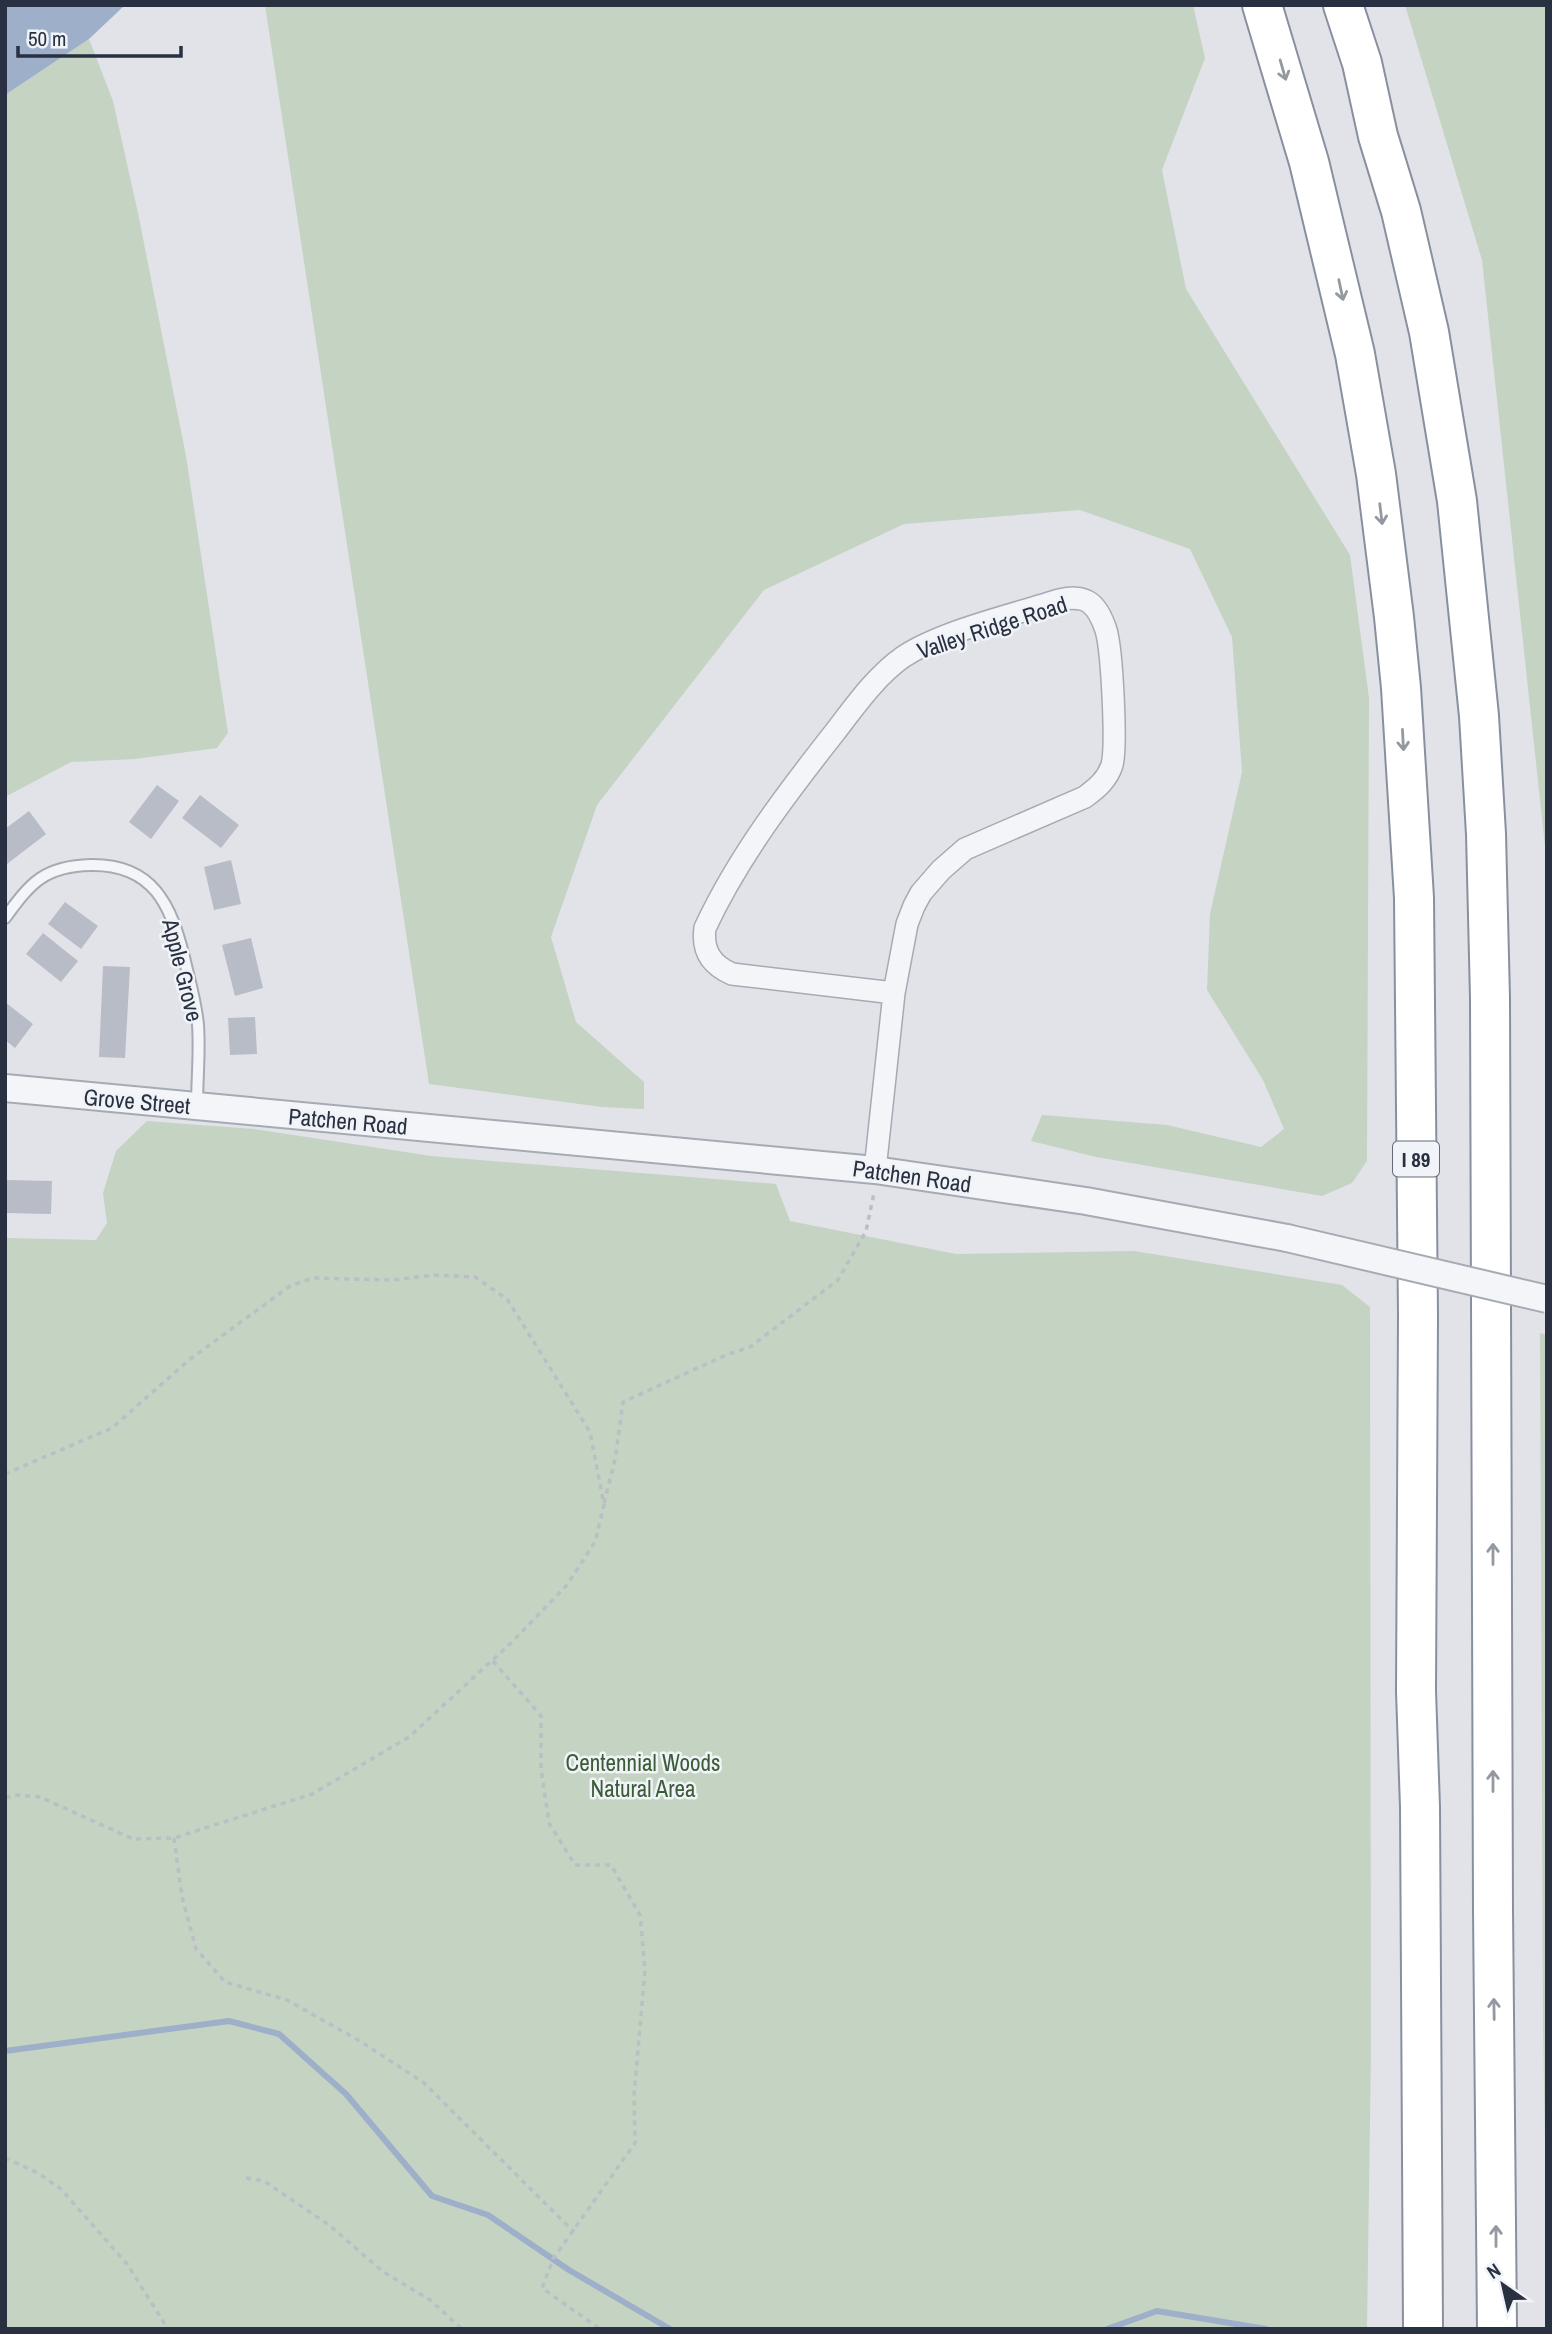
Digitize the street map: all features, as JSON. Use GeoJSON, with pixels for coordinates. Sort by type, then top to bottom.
{"type":"FeatureCollection","features":[{"type":"Feature","properties":{"kind":"highway","name":"I 89"},"geometry":{"type":"LineString","coordinates":[[1262,5],[1309,162],[1355,354],[1376,474],[1401,688],[1414,898],[1418,1317],[1416,1691],[1420,1821],[1423,2329]]}},
{"type":"Feature","properties":{"kind":"highway"},"geometry":{"type":"LineString","coordinates":[[1343,5],[1362,63],[1378,136],[1401,211],[1429,332],[1457,501],[1480,729],[1490,998],[1497,2329]]}},
{"type":"Feature","properties":{"kind":"street","name":"Valley Ridge Road"},"geometry":{"type":"LineString","coordinates":[[875,1170],[894,993],[907,924],[921,893],[941,870],[972,845],[1085,797],[1101,785],[1107,775],[1114,754],[1108,639],[1101,617],[1089,602],[1070,598],[1059,600],[936,640],[892,666],[845,719],[797,782],[741,863],[705,928],[704,938],[710,957],[715,965],[732,974],[894,993]]}},
{"type":"Feature","properties":{"kind":"street","name":"Grove Street"},"geometry":{"type":"LineString","coordinates":[[5,1088],[268,1114]]}},
{"type":"Feature","properties":{"kind":"street","name":"Patchen Road"},"geometry":{"type":"LineString","coordinates":[[268,1114],[875,1170],[1086,1201],[1287,1238],[1547,1299]]}},
{"type":"Feature","properties":{"kind":"lane","name":"Apple Grove"},"geometry":{"type":"LineString","coordinates":[[5,918],[36,881],[64,866],[97,865],[123,869],[141,877],[155,888],[173,919],[195,1002],[199,1045],[197,1106]]}},
{"type":"Feature","properties":{"kind":"path"},"geometry":{"type":"LineString","coordinates":[[5,1798],[15,1795],[40,1797],[133,1839],[174,1838],[313,1794],[409,1737],[493,1660],[567,1585],[595,1542],[615,1460],[623,1402],[726,1355],[750,1347],[838,1280],[866,1231],[876,1182],[875,1170]]}},
{"type":"Feature","properties":{"kind":"path"},"geometry":{"type":"LineString","coordinates":[[5,1474],[112,1428],[189,1360],[290,1286],[313,1278],[393,1280],[434,1275],[475,1277],[507,1299],[590,1433],[604,1505]]}},
{"type":"Feature","properties":{"kind":"path"},"geometry":{"type":"LineString","coordinates":[[493,1660],[541,1716],[541,1769],[550,1823],[575,1865],[611,1865],[640,1915],[645,1970],[634,2095],[635,2143],[553,2259],[542,2288],[600,2329]]}},
{"type":"Feature","properties":{"kind":"path"},"geometry":{"type":"LineString","coordinates":[[174,1838],[182,1897],[196,1950],[225,1982],[287,2000],[360,2041],[424,2083],[574,2232]]}},
{"type":"Feature","properties":{"kind":"path"},"geometry":{"type":"LineString","coordinates":[[5,2158],[38,2173],[61,2189],[127,2264],[168,2329]]}},
{"type":"Feature","properties":{"kind":"path"},"geometry":{"type":"LineString","coordinates":[[246,2178],[264,2181],[329,2225],[382,2271],[430,2301],[462,2329]]}},
{"type":"Feature","properties":{"kind":"green space"},"geometry":{"type":"Polygon","coordinates":[[[265,5],[1193,5],[1205,58],[1162,170],[1186,289],[1350,555],[1369,698],[1367,1161],[1352,1183],[1322,1196],[1096,1157],[1031,1141],[1042,1115],[1167,1125],[1261,1147],[1284,1129],[1263,1080],[1207,990],[1210,914],[1242,772],[1232,637],[1190,549],[1080,510],[904,524],[764,590],[597,805],[551,937],[576,1022],[644,1082],[644,1109],[602,1107],[429,1084],[265,5]]]}},
{"type":"Feature","properties":{"kind":"green space"},"geometry":{"type":"Polygon","coordinates":[[[1405,5],[1547,5],[1547,865],[1482,260],[1405,5]]]}},
{"type":"Feature","properties":{"kind":"green space"},"geometry":{"type":"Polygon","coordinates":[[[89,39],[113,101],[138,213],[186,456],[228,733],[217,748],[135,759],[71,762],[5,797],[5,95],[89,39]]]}},
{"type":"Feature","properties":{"kind":"green space","name":"Centennial Woods Natural Area"},"geometry":{"type":"Polygon","coordinates":[[[147,1121],[254,1129],[431,1156],[776,1184],[790,1221],[956,1254],[1134,1251],[1342,1285],[1370,1307],[1371,2048],[1367,2329],[5,2329],[5,1238],[96,1240],[107,1223],[103,1193],[116,1151],[147,1121]]]}},
{"type":"Feature","properties":{"kind":"green space"},"geometry":{"type":"Polygon","coordinates":[[[1540,1333],[1547,1335],[1547,2270],[1543,2025],[1540,1333]]]}},
{"type":"Feature","properties":{"kind":"water"},"geometry":{"type":"Polygon","coordinates":[[[5,5],[125,5],[89,39],[5,95],[5,5]]]}},
{"type":"Feature","properties":{"kind":"building"},"geometry":{"type":"Polygon","coordinates":[[[157,785],[179,801],[151,839],[129,822],[157,785]]]}},
{"type":"Feature","properties":{"kind":"building"},"geometry":{"type":"Polygon","coordinates":[[[200,795],[239,825],[221,848],[182,818],[200,795]]]}},
{"type":"Feature","properties":{"kind":"building"},"geometry":{"type":"Polygon","coordinates":[[[29,811],[46,834],[7,864],[5,829],[29,811]]]}},
{"type":"Feature","properties":{"kind":"building"},"geometry":{"type":"Polygon","coordinates":[[[231,860],[241,904],[214,910],[204,867],[231,860]]]}},
{"type":"Feature","properties":{"kind":"building"},"geometry":{"type":"Polygon","coordinates":[[[65,902],[98,926],[81,949],[48,924],[65,902]]]}},
{"type":"Feature","properties":{"kind":"building"},"geometry":{"type":"Polygon","coordinates":[[[43,933],[78,961],[61,982],[26,954],[43,933]]]}},
{"type":"Feature","properties":{"kind":"building"},"geometry":{"type":"Polygon","coordinates":[[[251,938],[263,988],[235,996],[222,945],[251,938]]]}},
{"type":"Feature","properties":{"kind":"building"},"geometry":{"type":"Polygon","coordinates":[[[103,966],[130,967],[125,1058],[99,1057],[103,966]]]}},
{"type":"Feature","properties":{"kind":"building"},"geometry":{"type":"Polygon","coordinates":[[[5,1002],[33,1024],[15,1048],[5,1040],[5,1002]]]}},
{"type":"Feature","properties":{"kind":"building"},"geometry":{"type":"Polygon","coordinates":[[[255,1017],[257,1054],[230,1055],[228,1018],[255,1017]]]}},
{"type":"Feature","properties":{"kind":"building"},"geometry":{"type":"Polygon","coordinates":[[[7,1180],[52,1181],[51,1214],[6,1213],[7,1180]]]}},
{"type":"Feature","properties":{"kind":"waterway"},"geometry":{"type":"LineString","coordinates":[[5,2051],[229,2021],[279,2034],[346,2094],[432,2196],[488,2215],[569,2270],[670,2329]]}},
{"type":"Feature","properties":{"kind":"waterway"},"geometry":{"type":"LineString","coordinates":[[1107,2329],[1157,2311],[1266,2329]]}}]}
